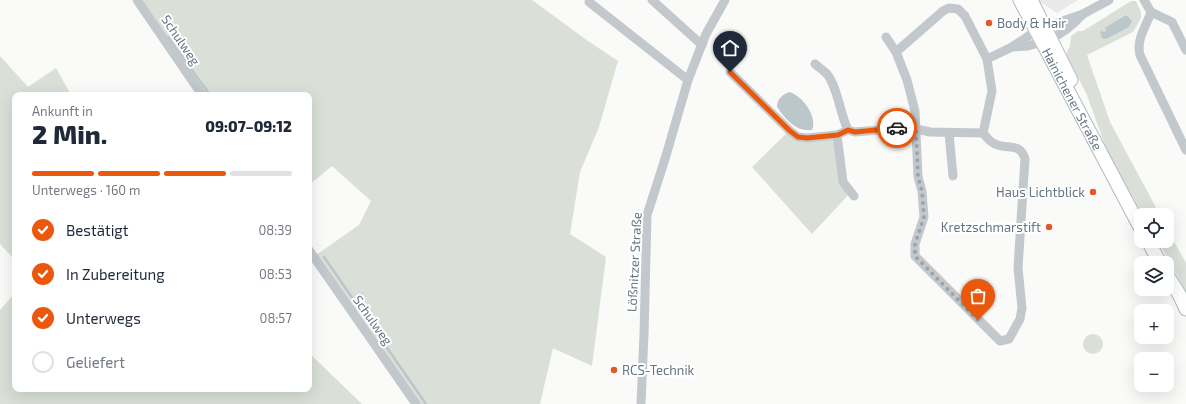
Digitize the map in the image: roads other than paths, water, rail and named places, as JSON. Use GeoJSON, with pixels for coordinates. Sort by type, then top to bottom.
{"type":"FeatureCollection","features":[{"type":"Feature","properties":{"kind":"main road","name":"Hainichener Straße"},"geometry":{"type":"LineString","coordinates":[[1020,0],[1043,34]]}},
{"type":"Feature","properties":{"kind":"main road","name":"Hainichener Straße"},"geometry":{"type":"LineString","coordinates":[[1031,0],[1043,34],[1102,156],[1134,216]]}},
{"type":"Feature","properties":{"kind":"main road"},"geometry":{"type":"LineString","coordinates":[[1174,286],[1186,309]]}},
{"type":"Feature","properties":{"kind":"street","name":"Schulweg"},"geometry":{"type":"LineString","coordinates":[[137,0],[200,92]]}},
{"type":"Feature","properties":{"kind":"street"},"geometry":{"type":"LineString","coordinates":[[652,0],[702,45]]}},
{"type":"Feature","properties":{"kind":"street","name":"Lößnitzer Straße"},"geometry":{"type":"LineString","coordinates":[[641,404],[647,215],[688,80],[706,34],[725,0]]}},
{"type":"Feature","properties":{"kind":"street"},"geometry":{"type":"LineString","coordinates":[[987,59],[1043,34],[1109,0]]}},
{"type":"Feature","properties":{"kind":"street"},"geometry":{"type":"LineString","coordinates":[[1144,0],[1151,12],[1172,22],[1186,50]]}},
{"type":"Feature","properties":{"kind":"street"},"geometry":{"type":"LineString","coordinates":[[589,2],[688,80]]}},
{"type":"Feature","properties":{"kind":"street"},"geometry":{"type":"LineString","coordinates":[[886,37],[896,52],[907,80],[915,110],[918,177],[922,191],[924,217],[915,244],[915,256],[1000,341],[1009,339],[1020,319],[1022,308],[1018,268],[1025,160],[1023,153],[1018,148],[997,145],[989,141],[983,133],[992,91],[987,59],[965,16],[958,9],[949,8],[943,11],[896,52]]}},
{"type":"Feature","properties":{"kind":"street"},"geometry":{"type":"LineString","coordinates":[[1151,12],[1140,39],[1140,55],[1186,150]]}},
{"type":"Feature","properties":{"kind":"street"},"geometry":{"type":"LineString","coordinates":[[1043,34],[1065,31],[1075,23],[1082,14]]}},
{"type":"Feature","properties":{"kind":"street"},"geometry":{"type":"LineString","coordinates":[[814,64],[827,75],[839,103],[844,123],[848,130]]}},
{"type":"Feature","properties":{"kind":"street"},"geometry":{"type":"LineString","coordinates":[[730,72],[798,137],[807,138],[838,135],[848,130],[855,132],[903,128],[930,132],[983,133]]}},
{"type":"Feature","properties":{"kind":"street"},"geometry":{"type":"LineString","coordinates":[[1177,132],[1186,128]]}},
{"type":"Feature","properties":{"kind":"street"},"geometry":{"type":"LineString","coordinates":[[949,132],[953,176]]}},
{"type":"Feature","properties":{"kind":"street"},"geometry":{"type":"LineString","coordinates":[[838,135],[843,182],[854,196]]}},
{"type":"Feature","properties":{"kind":"street","name":"Schulweg"},"geometry":{"type":"LineString","coordinates":[[312,254],[416,404]]}},
{"type":"Feature","properties":{"kind":"waterway"},"geometry":{"type":"LineString","coordinates":[[168,37],[208,92]]}},
{"type":"Feature","properties":{"kind":"waterway"},"geometry":{"type":"LineString","coordinates":[[324,257],[426,404]]}},
{"type":"Feature","properties":{"kind":"waterway"},"geometry":{"type":"LineString","coordinates":[[354,300],[362,294]]}},
{"type":"Feature","properties":{"kind":"place","name":"Body & Hair"},"geometry":{"type":"Point","coordinates":[989,23]}},
{"type":"Feature","properties":{"kind":"place","name":"Haus Lichtblick"},"geometry":{"type":"Point","coordinates":[1093,192]}},
{"type":"Feature","properties":{"kind":"place","name":"Kretzschmarstift"},"geometry":{"type":"Point","coordinates":[1049,227]}},
{"type":"Feature","properties":{"kind":"place","name":"RCS-Technik"},"geometry":{"type":"Point","coordinates":[614,370]}}]}
